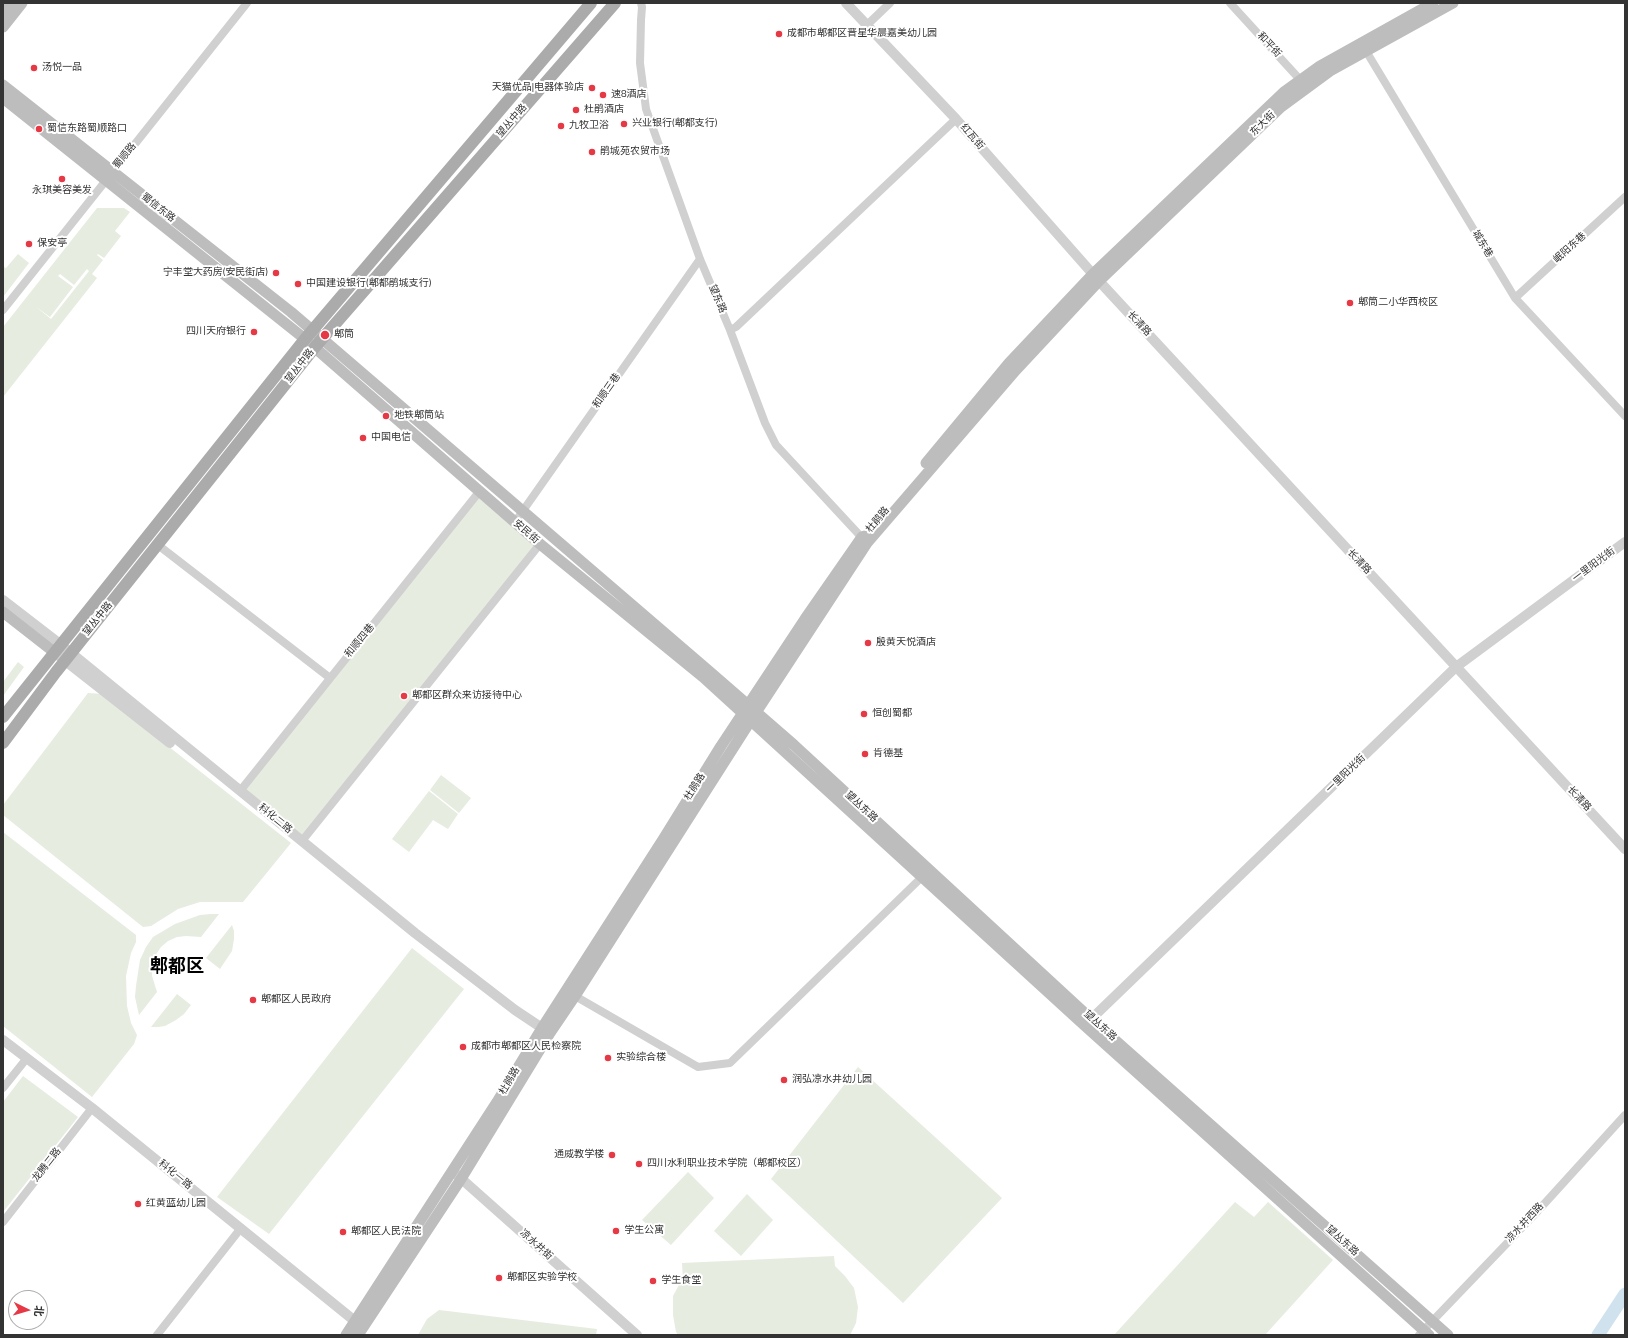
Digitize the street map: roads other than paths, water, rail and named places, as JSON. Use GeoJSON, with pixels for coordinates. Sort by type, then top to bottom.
{"type":"FeatureCollection","features":[{"type":"Feature","properties":{"kind":"main road"},"geometry":{"type":"LineString","coordinates":[[3,14],[11,3]]}},
{"type":"Feature","properties":{"kind":"main road"},"geometry":{"type":"LineString","coordinates":[[3,27],[22,3]]}},
{"type":"Feature","properties":{"kind":"main road","name":"望丛中路"},"geometry":{"type":"LineString","coordinates":[[3,717],[309,335],[591,3]]}},
{"type":"Feature","properties":{"kind":"main road","name":"望丛中路"},"geometry":{"type":"LineString","coordinates":[[3,743],[68,657],[318,343],[615,3]]}},
{"type":"Feature","properties":{"kind":"main road","name":"东大街"},"geometry":{"type":"LineString","coordinates":[[1096,278],[1281,107],[1320,66],[1433,3]]}},
{"type":"Feature","properties":{"kind":"main road","name":"东大街"},"geometry":{"type":"LineString","coordinates":[[1304,84],[1453,3]]}},
{"type":"Feature","properties":{"kind":"main road","name":"蜀信东路"},"geometry":{"type":"LineString","coordinates":[[3,85],[109,176]]}},
{"type":"Feature","properties":{"kind":"main road","name":"蜀信东路"},"geometry":{"type":"LineString","coordinates":[[3,98],[109,176],[309,335]]}},
{"type":"Feature","properties":{"kind":"main road","name":"杜鹃路"},"geometry":{"type":"LineString","coordinates":[[346,1335],[359,1327],[457,1175],[544,1031],[750,712],[864,540],[1096,278]]}},
{"type":"Feature","properties":{"kind":"main road","name":"安民街"},"geometry":{"type":"LineString","coordinates":[[309,335],[479,492],[540,544],[697,672],[750,712]]}},
{"type":"Feature","properties":{"kind":"main road","name":"安民街"},"geometry":{"type":"LineString","coordinates":[[318,343],[523,511],[750,712]]}},
{"type":"Feature","properties":{"kind":"main road"},"geometry":{"type":"LineString","coordinates":[[3,612],[57,648]]}},
{"type":"Feature","properties":{"kind":"main road","name":"杜鹃路"},"geometry":{"type":"LineString","coordinates":[[544,1031],[575,996],[750,712]]}},
{"type":"Feature","properties":{"kind":"main road","name":"望丛东路"},"geometry":{"type":"LineString","coordinates":[[750,712],[922,877],[1448,1335]]}},
{"type":"Feature","properties":{"kind":"main road","name":"望丛东路"},"geometry":{"type":"LineString","coordinates":[[750,712],[812,761],[1088,1022],[1424,1334]]}},
{"type":"Feature","properties":{"kind":"street","name":"蜀顺路"},"geometry":{"type":"LineString","coordinates":[[3,310],[247,3]]}},
{"type":"Feature","properties":{"kind":"street","name":"望东路"},"geometry":{"type":"LineString","coordinates":[[641,3],[640,63],[646,109],[700,259],[730,330],[765,423],[776,445],[864,540]]}},
{"type":"Feature","properties":{"kind":"street","name":"望东路"},"geometry":{"type":"LineString","coordinates":[[641,20],[648,3]]}},
{"type":"Feature","properties":{"kind":"street","name":"红瓦街"},"geometry":{"type":"LineString","coordinates":[[846,3],[956,118],[1096,278]]}},
{"type":"Feature","properties":{"kind":"street"},"geometry":{"type":"LineString","coordinates":[[867,25],[890,3]]}},
{"type":"Feature","properties":{"kind":"street","name":"和平街"},"geometry":{"type":"LineString","coordinates":[[1230,3],[1304,84]]}},
{"type":"Feature","properties":{"kind":"street","name":"城东巷"},"geometry":{"type":"LineString","coordinates":[[1366,51],[1515,298],[1625,416]]}},
{"type":"Feature","properties":{"kind":"street"},"geometry":{"type":"LineString","coordinates":[[730,330],[736,327],[956,118]]}},
{"type":"Feature","properties":{"kind":"street","name":"岷阳东巷"},"geometry":{"type":"LineString","coordinates":[[1515,298],[1625,197]]}},
{"type":"Feature","properties":{"kind":"street","name":"和顺三巷"},"geometry":{"type":"LineString","coordinates":[[515,522],[700,259]]}},
{"type":"Feature","properties":{"kind":"street","name":"长清路"},"geometry":{"type":"LineString","coordinates":[[1096,278],[1625,849]]}},
{"type":"Feature","properties":{"kind":"street","name":"和顺四巷"},"geometry":{"type":"LineString","coordinates":[[240,791],[479,492]]}},
{"type":"Feature","properties":{"kind":"street","name":"一里阳光街"},"geometry":{"type":"LineString","coordinates":[[1088,1022],[1456,667],[1625,542]]}},
{"type":"Feature","properties":{"kind":"street"},"geometry":{"type":"LineString","coordinates":[[302,841],[540,544]]}},
{"type":"Feature","properties":{"kind":"street"},"geometry":{"type":"LineString","coordinates":[[158,545],[330,678]]}},
{"type":"Feature","properties":{"kind":"street","name":"科化二路"},"geometry":{"type":"LineString","coordinates":[[3,600],[68,657],[240,791],[415,933],[544,1031]]}},
{"type":"Feature","properties":{"kind":"street"},"geometry":{"type":"LineString","coordinates":[[68,657],[511,1015],[544,1031]]}},
{"type":"Feature","properties":{"kind":"street"},"geometry":{"type":"LineString","coordinates":[[575,996],[698,1067],[730,1064],[922,877]]}},
{"type":"Feature","properties":{"kind":"street","name":"科化一路"},"geometry":{"type":"LineString","coordinates":[[3,1040],[92,1108],[241,1228],[359,1327]]}},
{"type":"Feature","properties":{"kind":"street"},"geometry":{"type":"LineString","coordinates":[[3,1088],[27,1058]]}},
{"type":"Feature","properties":{"kind":"street","name":"龙腾二路"},"geometry":{"type":"LineString","coordinates":[[3,1222],[92,1108]]}},
{"type":"Feature","properties":{"kind":"street","name":"凉水井西路"},"geometry":{"type":"LineString","coordinates":[[1424,1334],[1433,1321],[1625,1115]]}},
{"type":"Feature","properties":{"kind":"street","name":"凉水井街"},"geometry":{"type":"LineString","coordinates":[[457,1175],[637,1335]]}},
{"type":"Feature","properties":{"kind":"street"},"geometry":{"type":"LineString","coordinates":[[158,1335],[241,1228]]}},
{"type":"Feature","properties":{"kind":"waterway"},"geometry":{"type":"LineString","coordinates":[[1598,1335],[1625,1294]]}},
{"type":"Feature","properties":{"kind":"place","name":"成都市郫都区晋星华晨嘉美幼儿园"},"geometry":{"type":"Point","coordinates":[779,34]}},
{"type":"Feature","properties":{"kind":"place","name":"汤悦一品"},"geometry":{"type":"Point","coordinates":[34,68]}},
{"type":"Feature","properties":{"kind":"place","name":"天猫优品|电器体验店"},"geometry":{"type":"Point","coordinates":[592,88]}},
{"type":"Feature","properties":{"kind":"place","name":"速8酒店"},"geometry":{"type":"Point","coordinates":[603,95]}},
{"type":"Feature","properties":{"kind":"place","name":"杜鹃酒店"},"geometry":{"type":"Point","coordinates":[576,110]}},
{"type":"Feature","properties":{"kind":"place","name":"兴业银行(郫都支行)"},"geometry":{"type":"Point","coordinates":[624,124]}},
{"type":"Feature","properties":{"kind":"place","name":"九牧卫浴"},"geometry":{"type":"Point","coordinates":[561,126]}},
{"type":"Feature","properties":{"kind":"place","name":"蜀信东路蜀顺路口"},"geometry":{"type":"Point","coordinates":[39,129]}},
{"type":"Feature","properties":{"kind":"place","name":"鹃城苑农贸市场"},"geometry":{"type":"Point","coordinates":[592,152]}},
{"type":"Feature","properties":{"kind":"place","name":"永琪美容美发"},"geometry":{"type":"Point","coordinates":[62,179]}},
{"type":"Feature","properties":{"kind":"place","name":"保安亭"},"geometry":{"type":"Point","coordinates":[29,244]}},
{"type":"Feature","properties":{"kind":"place","name":"宁丰堂大药房(安民街店)"},"geometry":{"type":"Point","coordinates":[276,273]}},
{"type":"Feature","properties":{"kind":"place","name":"中国建设银行(郫都鹃城支行)"},"geometry":{"type":"Point","coordinates":[298,284]}},
{"type":"Feature","properties":{"kind":"place","name":"郫筒二小华西校区"},"geometry":{"type":"Point","coordinates":[1350,303]}},
{"type":"Feature","properties":{"kind":"place","name":"四川天府银行"},"geometry":{"type":"Point","coordinates":[254,332]}},
{"type":"Feature","properties":{"kind":"place","name":"郫筒"},"geometry":{"type":"Point","coordinates":[325,335]}},
{"type":"Feature","properties":{"kind":"place","name":"地铁郫筒站"},"geometry":{"type":"Point","coordinates":[386,416]}},
{"type":"Feature","properties":{"kind":"place","name":"中国电信"},"geometry":{"type":"Point","coordinates":[363,438]}},
{"type":"Feature","properties":{"kind":"place","name":"殷黄天悦酒店"},"geometry":{"type":"Point","coordinates":[868,643]}},
{"type":"Feature","properties":{"kind":"place","name":"郫都区群众来访接待中心"},"geometry":{"type":"Point","coordinates":[404,696]}},
{"type":"Feature","properties":{"kind":"place","name":"恒创蜀都"},"geometry":{"type":"Point","coordinates":[864,714]}},
{"type":"Feature","properties":{"kind":"place","name":"肯德基"},"geometry":{"type":"Point","coordinates":[865,754]}},
{"type":"Feature","properties":{"kind":"place","name":"郫都区人民政府"},"geometry":{"type":"Point","coordinates":[253,1000]}},
{"type":"Feature","properties":{"kind":"place","name":"成都市郫都区人民检察院"},"geometry":{"type":"Point","coordinates":[463,1047]}},
{"type":"Feature","properties":{"kind":"place","name":"实验综合楼"},"geometry":{"type":"Point","coordinates":[608,1058]}},
{"type":"Feature","properties":{"kind":"place","name":"润弘凉水井幼儿园"},"geometry":{"type":"Point","coordinates":[784,1080]}},
{"type":"Feature","properties":{"kind":"place","name":"通威教学楼"},"geometry":{"type":"Point","coordinates":[612,1155]}},
{"type":"Feature","properties":{"kind":"place","name":"四川水利职业技术学院（郫都校区）"},"geometry":{"type":"Point","coordinates":[639,1164]}},
{"type":"Feature","properties":{"kind":"place","name":"红黄蓝幼儿园"},"geometry":{"type":"Point","coordinates":[138,1204]}},
{"type":"Feature","properties":{"kind":"place","name":"学生公寓"},"geometry":{"type":"Point","coordinates":[616,1231]}},
{"type":"Feature","properties":{"kind":"place","name":"郫都区人民法院"},"geometry":{"type":"Point","coordinates":[343,1232]}},
{"type":"Feature","properties":{"kind":"place","name":"郫都区实验学校"},"geometry":{"type":"Point","coordinates":[499,1278]}},
{"type":"Feature","properties":{"kind":"place","name":"学生食堂"},"geometry":{"type":"Point","coordinates":[653,1281]}},
{"type":"Feature","properties":{"kind":"district","name":"郫都区"},"geometry":{"type":"Point","coordinates":[177,968]}}]}
